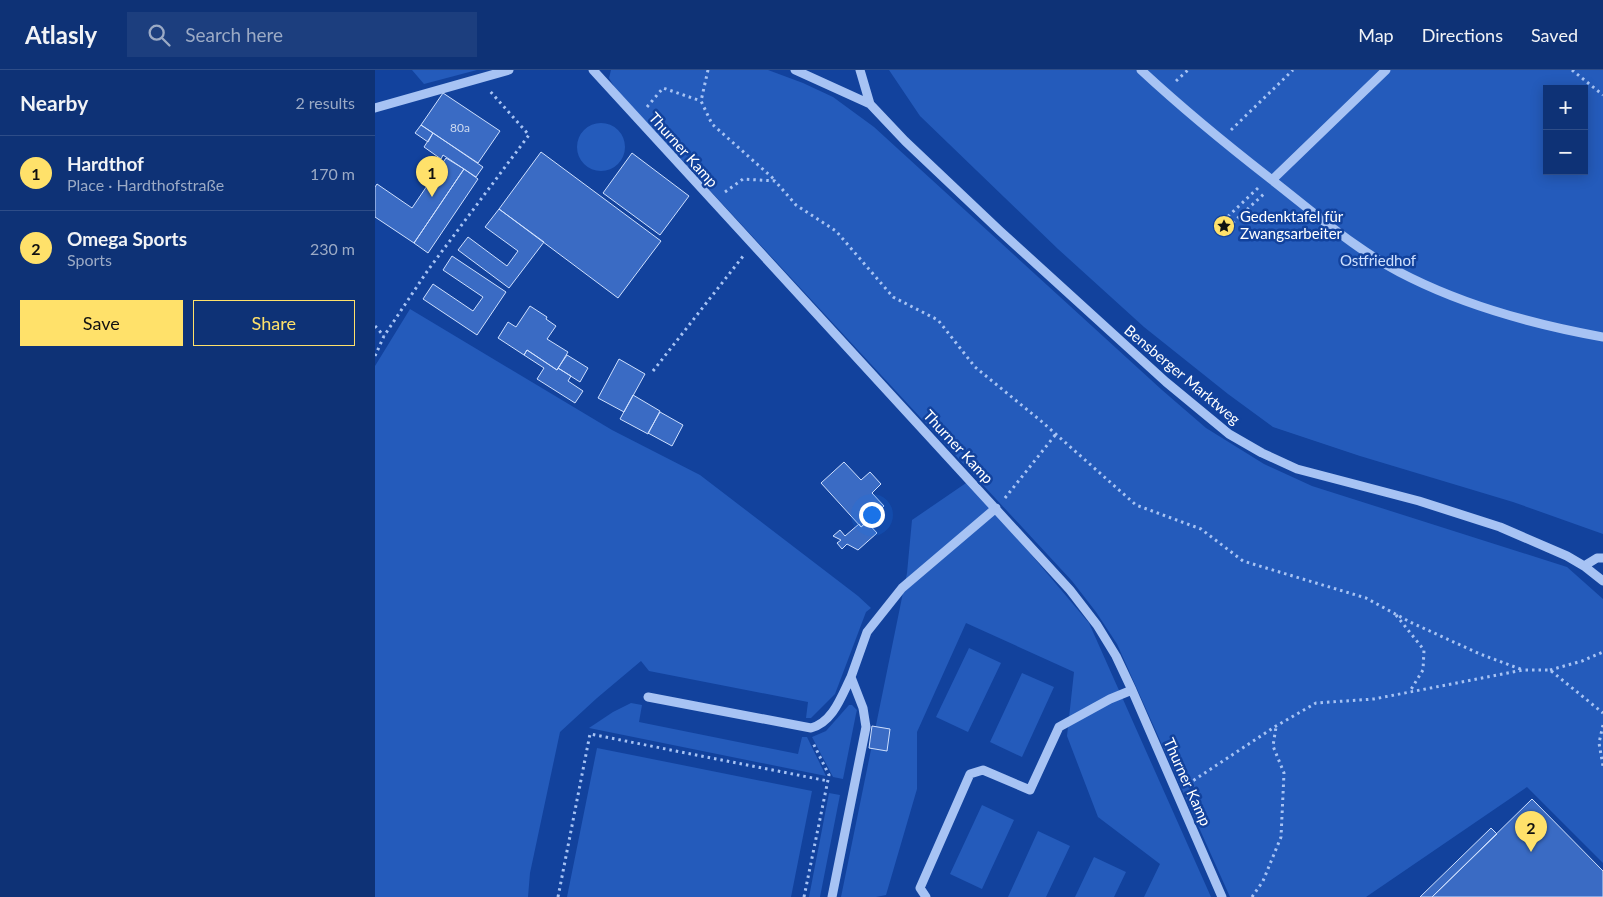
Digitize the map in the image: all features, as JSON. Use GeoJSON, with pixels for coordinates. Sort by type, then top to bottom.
{"type":"FeatureCollection","features":[{"type":"Feature","properties":{"kind":"street"},"geometry":{"type":"LineString","coordinates":[[375,108],[509,70]]}},
{"type":"Feature","properties":{"kind":"street","name":"Thurner Kamp"},"geometry":{"type":"LineString","coordinates":[[593,70],[996,508],[1070,590],[1097,625],[1132,690],[1222,897]]}},
{"type":"Feature","properties":{"kind":"street"},"geometry":{"type":"LineString","coordinates":[[795,70],[870,104]]}},
{"type":"Feature","properties":{"kind":"street","name":"Bensberger Marktweg"},"geometry":{"type":"LineString","coordinates":[[860,70],[870,104],[944,179],[1166,382],[1229,434],[1262,453],[1297,469],[1463,514],[1500,527],[1548,547],[1584,566],[1603,581]]}},
{"type":"Feature","properties":{"kind":"street"},"geometry":{"type":"LineString","coordinates":[[1141,70],[1221,140],[1349,242],[1410,278],[1475,306],[1515,318],[1603,337]]}},
{"type":"Feature","properties":{"kind":"street"},"geometry":{"type":"LineString","coordinates":[[1272,180],[1386,70]]}},
{"type":"Feature","properties":{"kind":"street"},"geometry":{"type":"LineString","coordinates":[[648,696],[801,728],[817,726],[828,719],[835,710],[851,677],[867,632],[902,588],[996,508]]}},
{"type":"Feature","properties":{"kind":"street"},"geometry":{"type":"LineString","coordinates":[[1584,566],[1597,558],[1603,558]]}},
{"type":"Feature","properties":{"kind":"street"},"geometry":{"type":"LineString","coordinates":[[832,897],[866,727],[863,708],[851,677]]}},
{"type":"Feature","properties":{"kind":"street"},"geometry":{"type":"LineString","coordinates":[[926,897],[920,888],[971,774],[983,770],[1030,790],[1059,727],[1110,699],[1132,690]]}},
{"type":"Feature","properties":{"kind":"path"},"geometry":{"type":"LineString","coordinates":[[708,70],[701,100],[712,124],[775,181],[796,205],[835,230],[893,297],[938,320],[975,367],[1056,434],[1136,505],[1201,529],[1243,561],[1366,598],[1395,614],[1480,654],[1523,670]]}},
{"type":"Feature","properties":{"kind":"path"},"geometry":{"type":"LineString","coordinates":[[1221,140],[1293,70]]}},
{"type":"Feature","properties":{"kind":"path"},"geometry":{"type":"LineString","coordinates":[[1572,70],[1603,95]]}},
{"type":"Feature","properties":{"kind":"path"},"geometry":{"type":"LineString","coordinates":[[375,356],[384,336],[428,270],[529,135],[478,78]]}},
{"type":"Feature","properties":{"kind":"path"},"geometry":{"type":"LineString","coordinates":[[633,115],[646,108],[663,88],[701,100]]}},
{"type":"Feature","properties":{"kind":"path"},"geometry":{"type":"LineString","coordinates":[[708,197],[723,193],[743,179],[775,181]]}},
{"type":"Feature","properties":{"kind":"path"},"geometry":{"type":"LineString","coordinates":[[1272,180],[1227,228],[1222,222],[1272,180]]}},
{"type":"Feature","properties":{"kind":"path"},"geometry":{"type":"LineString","coordinates":[[653,372],[753,246]]}},
{"type":"Feature","properties":{"kind":"path"},"geometry":{"type":"LineString","coordinates":[[375,326],[384,336]]}},
{"type":"Feature","properties":{"kind":"path"},"geometry":{"type":"LineString","coordinates":[[996,508],[1056,434]]}},
{"type":"Feature","properties":{"kind":"path"},"geometry":{"type":"LineString","coordinates":[[1395,614],[1424,650],[1423,670],[1409,691]]}},
{"type":"Feature","properties":{"kind":"path"},"geometry":{"type":"LineString","coordinates":[[1177,791],[1276,726],[1316,703],[1374,699],[1523,670],[1550,670],[1582,662],[1603,652]]}},
{"type":"Feature","properties":{"kind":"path"},"geometry":{"type":"LineString","coordinates":[[1550,670],[1603,713]]}},
{"type":"Feature","properties":{"kind":"path"},"geometry":{"type":"LineString","coordinates":[[1603,725],[1599,743],[1603,766]]}},
{"type":"Feature","properties":{"kind":"path"},"geometry":{"type":"LineString","coordinates":[[1251,897],[1263,881],[1281,837],[1284,773],[1273,746],[1276,726]]}},
{"type":"Feature","properties":{"kind":"path"},"geometry":{"type":"LineString","coordinates":[[804,897],[829,775],[810,737],[811,728]]}},
{"type":"Feature","properties":{"kind":"path"},"geometry":{"type":"LineString","coordinates":[[558,897],[590,734],[828,781]]}},
{"type":"Feature","properties":{"kind":"green space"},"geometry":{"type":"Polygon","coordinates":[[[412,70],[477,70],[424,84],[412,70]]]}},
{"type":"Feature","properties":{"kind":"green space"},"geometry":{"type":"Polygon","coordinates":[[[611,70],[768,70],[833,97],[874,127],[1206,428],[1264,464],[1312,486],[1567,567],[1603,599],[1603,863],[1527,787],[1366,897],[1230,897],[1117,644],[1096,612],[1072,581],[615,88],[609,78],[611,70]]]}},
{"type":"Feature","properties":{"kind":"green space","name":"Ostfriedhof"},"geometry":{"type":"Polygon","coordinates":[[[889,70],[1603,70],[1603,534],[1513,502],[1360,456],[1273,427],[1144,327],[1058,249],[920,116],[889,70]]]}},
{"type":"Feature","properties":{"kind":"green space"},"geometry":{"type":"Polygon","coordinates":[[[601,123],[610,125],[618,130],[623,138],[625,147],[623,156],[618,164],[610,169],[601,171],[592,169],[584,164],[579,156],[577,147],[579,138],[584,130],[592,125],[601,123]]]}},
{"type":"Feature","properties":{"kind":"green space"},"geometry":{"type":"Polygon","coordinates":[[[410,309],[612,430],[700,475],[871,608],[866,612],[835,694],[811,718],[806,718],[808,702],[649,671],[641,661],[597,698],[560,732],[530,873],[528,897],[375,897],[375,366],[410,309]]]}},
{"type":"Feature","properties":{"kind":"green space"},"geometry":{"type":"Polygon","coordinates":[[[969,481],[1089,623],[1211,897],[1144,897],[1160,864],[1098,817],[1067,736],[1074,672],[966,623],[917,732],[917,789],[886,895],[876,897],[841,897],[907,573],[912,520],[969,481]]]}},
{"type":"Feature","properties":{"kind":"green space"},"geometry":{"type":"Polygon","coordinates":[[[969,648],[1001,663],[968,732],[936,717],[969,648]]]}},
{"type":"Feature","properties":{"kind":"green space"},"geometry":{"type":"Polygon","coordinates":[[[1022,673],[1054,687],[1022,757],[990,742],[1022,673]]]}},
{"type":"Feature","properties":{"kind":"green space"},"geometry":{"type":"Polygon","coordinates":[[[631,703],[642,705],[639,722],[798,754],[802,737],[807,737],[826,776],[589,728],[631,703]]]}},
{"type":"Feature","properties":{"kind":"green space"},"geometry":{"type":"Polygon","coordinates":[[[849,705],[852,705],[857,710],[843,779],[833,777],[812,737],[826,731],[849,705]]]}},
{"type":"Feature","properties":{"kind":"green space"},"geometry":{"type":"Polygon","coordinates":[[[597,748],[812,791],[791,897],[567,897],[597,748]]]}},
{"type":"Feature","properties":{"kind":"green space"},"geometry":{"type":"Polygon","coordinates":[[[829,793],[840,795],[820,897],[809,897],[829,793]]]}},
{"type":"Feature","properties":{"kind":"green space"},"geometry":{"type":"Polygon","coordinates":[[[982,805],[1014,820],[982,889],[950,874],[982,805]]]}},
{"type":"Feature","properties":{"kind":"green space"},"geometry":{"type":"Polygon","coordinates":[[[1038,831],[1070,846],[1046,897],[1008,897],[1038,831]]]}},
{"type":"Feature","properties":{"kind":"green space"},"geometry":{"type":"Polygon","coordinates":[[[1094,857],[1126,872],[1114,897],[1075,897],[1094,857]]]}},
{"type":"Feature","properties":{"kind":"building"},"geometry":{"type":"Polygon","coordinates":[[[443,93],[500,131],[478,163],[421,125],[443,93]]]}},
{"type":"Feature","properties":{"kind":"building"},"geometry":{"type":"Polygon","coordinates":[[[421,125],[433,133],[428,142],[415,133],[421,125]]]}},
{"type":"Feature","properties":{"kind":"building"},"geometry":{"type":"Polygon","coordinates":[[[433,133],[483,167],[476,177],[443,155],[441,159],[424,147],[433,133]]]}},
{"type":"Feature","properties":{"kind":"building"},"geometry":{"type":"Polygon","coordinates":[[[541,152],[661,241],[618,298],[499,209],[541,152]]]}},
{"type":"Feature","properties":{"kind":"building"},"geometry":{"type":"Polygon","coordinates":[[[632,153],[689,196],[660,235],[603,193],[632,153]]]}},
{"type":"Feature","properties":{"kind":"building"},"geometry":{"type":"Polygon","coordinates":[[[446,158],[464,169],[414,243],[375,217],[375,187],[377,184],[412,208],[446,158]]]}},
{"type":"Feature","properties":{"kind":"building"},"geometry":{"type":"Polygon","coordinates":[[[464,169],[478,179],[428,253],[414,243],[464,169]]]}},
{"type":"Feature","properties":{"kind":"building"},"geometry":{"type":"Polygon","coordinates":[[[499,209],[544,242],[509,288],[458,250],[468,237],[507,266],[518,251],[485,227],[499,209]]]}},
{"type":"Feature","properties":{"kind":"building"},"geometry":{"type":"Polygon","coordinates":[[[452,256],[506,292],[477,335],[423,299],[433,284],[473,311],[483,297],[443,270],[452,256]]]}},
{"type":"Feature","properties":{"kind":"building"},"geometry":{"type":"Polygon","coordinates":[[[530,306],[547,317],[546,319],[556,326],[547,339],[568,352],[557,370],[527,350],[524,355],[498,338],[508,322],[516,327],[530,306]]]}},
{"type":"Feature","properties":{"kind":"building"},"geometry":{"type":"Polygon","coordinates":[[[527,350],[557,370],[558,368],[571,376],[568,381],[583,391],[575,403],[537,379],[544,368],[524,355],[527,350]]]}},
{"type":"Feature","properties":{"kind":"building"},"geometry":{"type":"Polygon","coordinates":[[[567,355],[588,368],[580,382],[558,368],[567,355]]]}},
{"type":"Feature","properties":{"kind":"building"},"geometry":{"type":"Polygon","coordinates":[[[619,359],[645,374],[624,412],[598,398],[619,359]]]}},
{"type":"Feature","properties":{"kind":"building"},"geometry":{"type":"Polygon","coordinates":[[[633,395],[660,411],[648,434],[620,419],[633,395]]]}},
{"type":"Feature","properties":{"kind":"building"},"geometry":{"type":"Polygon","coordinates":[[[660,412],[683,425],[672,446],[648,433],[660,412]]]}},
{"type":"Feature","properties":{"kind":"building"},"geometry":{"type":"Polygon","coordinates":[[[844,462],[861,480],[870,472],[881,484],[872,493],[884,506],[861,527],[821,483],[844,462]]]}},
{"type":"Feature","properties":{"kind":"building"},"geometry":{"type":"Polygon","coordinates":[[[867,522],[877,533],[858,550],[847,544],[842,549],[837,543],[841,540],[833,536],[840,530],[845,536],[859,524],[861,527],[867,522]]]}},
{"type":"Feature","properties":{"kind":"building"},"geometry":{"type":"Polygon","coordinates":[[[872,726],[890,729],[887,751],[869,748],[872,726]]]}},
{"type":"Feature","properties":{"kind":"building"},"geometry":{"type":"Polygon","coordinates":[[[1532,799],[1603,871],[1603,897],[1432,897],[1532,799]]]}},
{"type":"Feature","properties":{"kind":"building"},"geometry":{"type":"Polygon","coordinates":[[[1491,828],[1497,834],[1432,897],[1420,897],[1491,828]]]}},
{"type":"Feature","properties":{"kind":"place","name":"Hardthof"},"geometry":{"type":"Point","coordinates":[432,197]}},
{"type":"Feature","properties":{"kind":"place","name":"Gedenktafel für Zwangsarbeiter"},"geometry":{"type":"Point","coordinates":[1224,226]}},
{"type":"Feature","properties":{"kind":"place","name":"Omega Sports"},"geometry":{"type":"Point","coordinates":[1531,852]}}]}
